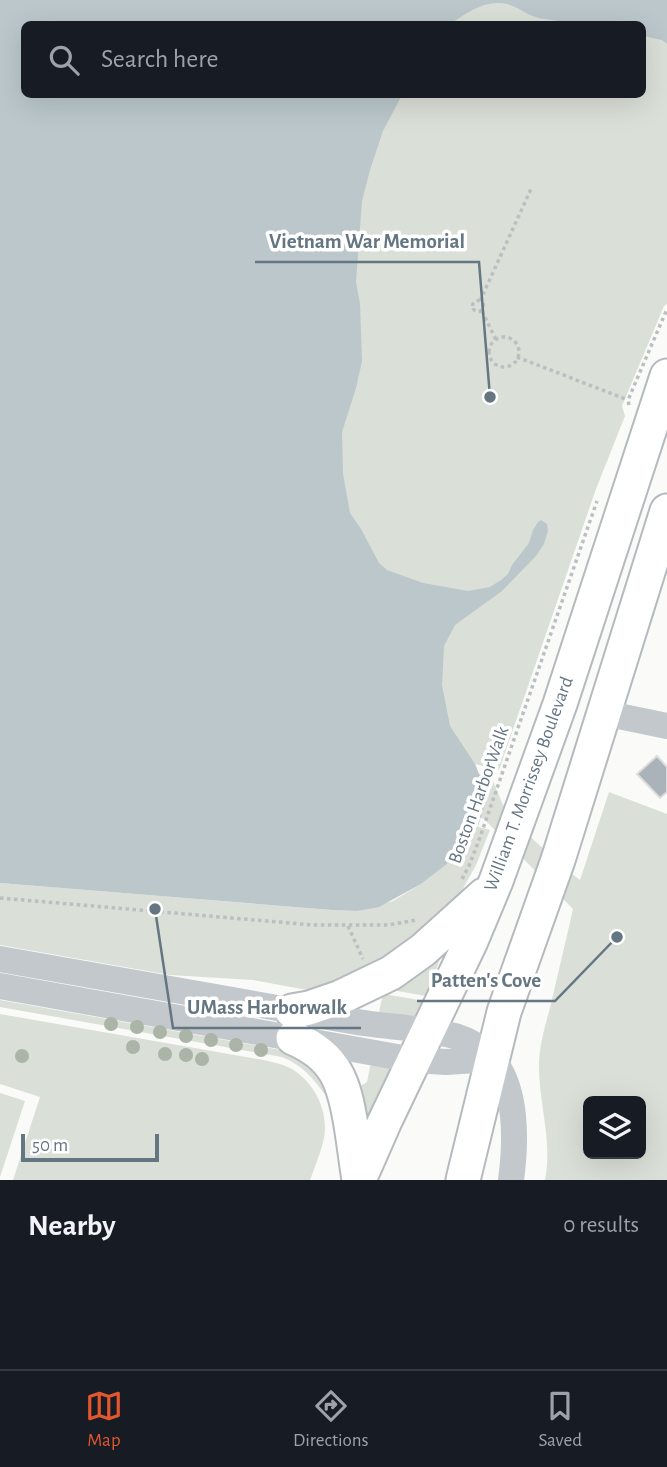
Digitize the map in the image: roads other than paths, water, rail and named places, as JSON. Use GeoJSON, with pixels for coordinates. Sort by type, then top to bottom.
{"type":"FeatureCollection","features":[{"type":"Feature","properties":{"kind":"main road","name":"William T. Morrissey Boulevard"},"geometry":{"type":"LineString","coordinates":[[359,1180],[471,941],[496,881],[517,777],[559,704],[667,376]]}},
{"type":"Feature","properties":{"kind":"main road"},"geometry":{"type":"LineString","coordinates":[[463,1180],[507,1003],[558,860],[667,511]]}},
{"type":"Feature","properties":{"kind":"main road"},"geometry":{"type":"LineString","coordinates":[[359,1180],[347,1100],[341,1081],[318,1052],[306,1044],[292,1024],[309,1008],[356,991],[398,969],[464,915],[496,881]]}},
{"type":"Feature","properties":{"kind":"street"},"geometry":{"type":"LineString","coordinates":[[604,713],[667,726]]}},
{"type":"Feature","properties":{"kind":"street"},"geometry":{"type":"LineString","coordinates":[[0,959],[292,1024]]}},
{"type":"Feature","properties":{"kind":"street"},"geometry":{"type":"LineString","coordinates":[[0,985],[292,1024],[372,1025],[421,1046],[457,1037],[471,1042],[492,1059],[503,1079],[515,1134],[511,1180]]}},
{"type":"Feature","properties":{"kind":"place","name":"Vietnam War Memorial"},"geometry":{"type":"Point","coordinates":[490,397]}},
{"type":"Feature","properties":{"kind":"place","name":"UMass Harborwalk"},"geometry":{"type":"Point","coordinates":[155,909]}},
{"type":"Feature","properties":{"kind":"place","name":"Patten's Cove"},"geometry":{"type":"Point","coordinates":[617,937]}}]}
